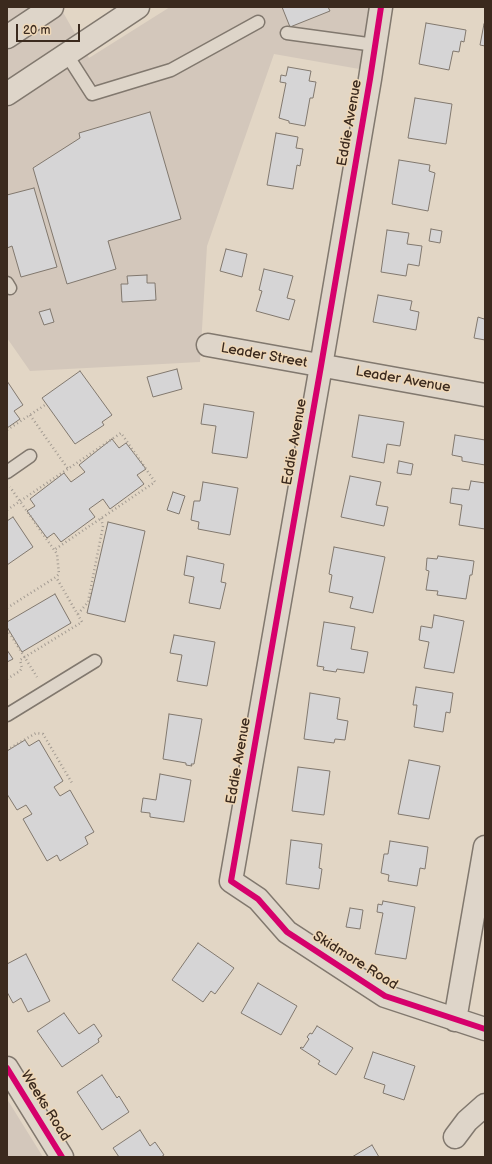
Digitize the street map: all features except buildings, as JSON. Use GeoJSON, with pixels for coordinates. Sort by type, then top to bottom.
{"type":"FeatureCollection","features":[{"type":"Feature","properties":{"kind":"street"},"geometry":{"type":"LineString","coordinates":[[7,94],[67,56],[138,7]]}},
{"type":"Feature","properties":{"kind":"street","name":"Eddie Avenue"},"geometry":{"type":"LineString","coordinates":[[231,881],[321,366],[381,7]]}},
{"type":"Feature","properties":{"kind":"street"},"geometry":{"type":"LineString","coordinates":[[7,37],[47,8]]}},
{"type":"Feature","properties":{"kind":"street","name":"Leader Street"},"geometry":{"type":"LineString","coordinates":[[208,345],[321,366]]}},
{"type":"Feature","properties":{"kind":"street","name":"Leader Avenue"},"geometry":{"type":"LineString","coordinates":[[321,366],[485,395]]}},
{"type":"Feature","properties":{"kind":"street"},"geometry":{"type":"LineString","coordinates":[[455,1020],[485,847]]}},
{"type":"Feature","properties":{"kind":"street","name":"Skidmore Road"},"geometry":{"type":"LineString","coordinates":[[231,881],[258,899],[287,932],[385,996],[485,1029]]}},
{"type":"Feature","properties":{"kind":"street","name":"Weeks Road"},"geometry":{"type":"LineString","coordinates":[[7,1068],[62,1157]]}},
{"type":"Feature","properties":{"kind":"street"},"geometry":{"type":"LineString","coordinates":[[455,1137],[467,1120],[485,1104]]}},
{"type":"Feature","properties":{"kind":"lane"},"geometry":{"type":"LineString","coordinates":[[67,56],[92,94],[171,70],[258,22]]}},
{"type":"Feature","properties":{"kind":"lane"},"geometry":{"type":"LineString","coordinates":[[287,33],[375,45]]}},
{"type":"Feature","properties":{"kind":"lane"},"geometry":{"type":"LineString","coordinates":[[7,472],[30,456]]}},
{"type":"Feature","properties":{"kind":"lane"},"geometry":{"type":"LineString","coordinates":[[7,715],[95,661]]}},
{"type":"Feature","properties":{"kind":"path"},"geometry":{"type":"LineString","coordinates":[[7,430],[45,405]]}},
{"type":"Feature","properties":{"kind":"path"},"geometry":{"type":"LineString","coordinates":[[30,415],[68,469]]}},
{"type":"Feature","properties":{"kind":"path"},"geometry":{"type":"LineString","coordinates":[[7,510],[121,433],[155,482],[54,550]]}},
{"type":"Feature","properties":{"kind":"path"},"geometry":{"type":"LineString","coordinates":[[7,482],[57,554],[59,574],[7,608]]}},
{"type":"Feature","properties":{"kind":"path"},"geometry":{"type":"LineString","coordinates":[[78,614],[88,602],[103,526],[101,518]]}},
{"type":"Feature","properties":{"kind":"path"},"geometry":{"type":"LineString","coordinates":[[7,679],[20,671],[22,668],[20,660],[82,622],[56,577]]}},
{"type":"Feature","properties":{"kind":"path"},"geometry":{"type":"LineString","coordinates":[[7,629],[46,691]]}},
{"type":"Feature","properties":{"kind":"path"},"geometry":{"type":"LineString","coordinates":[[7,750],[36,733],[43,734],[72,783]]}},
{"type":"Feature","properties":{"kind":"shaded area"},"geometry":{"type":"Polygon","coordinates":[[[7,7],[60,7],[89,58],[170,7],[371,7],[365,70],[274,54],[207,246],[200,362],[30,371],[7,338],[7,7]]]}},
{"type":"Feature","properties":{"kind":"shaded area"},"geometry":{"type":"Polygon","coordinates":[[[7,1099],[43,1157],[7,1157],[7,1099]]]}},
{"type":"Feature","properties":{"kind":"cycle path"},"geometry":{"type":"LineString","coordinates":[[381,7],[321,366],[231,881],[258,899],[287,932],[385,996],[485,1029]]}},
{"type":"Feature","properties":{"kind":"cycle path"},"geometry":{"type":"LineString","coordinates":[[7,1068],[62,1157]]}}]}
